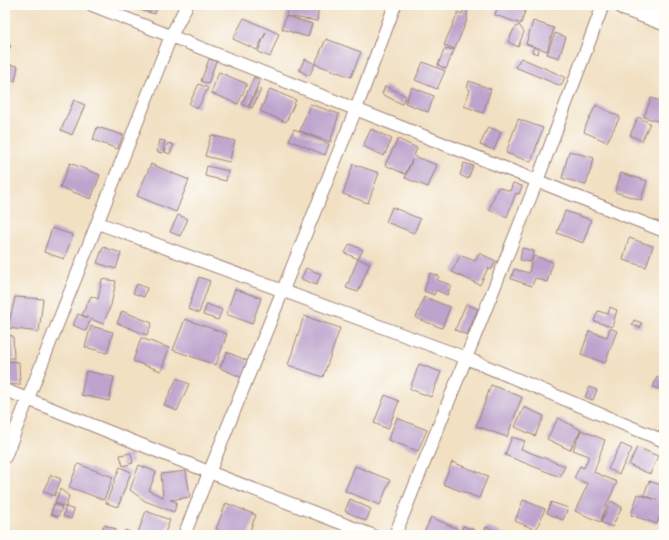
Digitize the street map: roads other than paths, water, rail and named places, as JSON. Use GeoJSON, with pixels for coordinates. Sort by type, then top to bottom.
{"type":"FeatureCollection","features":[{"type":"Feature","properties":{"kind":"highway"},"geometry":{"type":"LineString","coordinates":[[626,5],[664,19]]}},
{"type":"Feature","properties":{"kind":"street"},"geometry":{"type":"LineString","coordinates":[[92,5],[664,230]]}},
{"type":"Feature","properties":{"kind":"street"},"geometry":{"type":"LineString","coordinates":[[5,456],[172,36],[187,5]]}},
{"type":"Feature","properties":{"kind":"street"},"geometry":{"type":"LineString","coordinates":[[184,535],[356,109],[395,5]]}},
{"type":"Feature","properties":{"kind":"street"},"geometry":{"type":"LineString","coordinates":[[395,535],[537,181],[603,5]]}},
{"type":"Feature","properties":{"kind":"street"},"geometry":{"type":"LineString","coordinates":[[98,223],[466,358],[664,441]]}},
{"type":"Feature","properties":{"kind":"street"},"geometry":{"type":"LineString","coordinates":[[5,390],[209,472],[372,535]]}}]}
